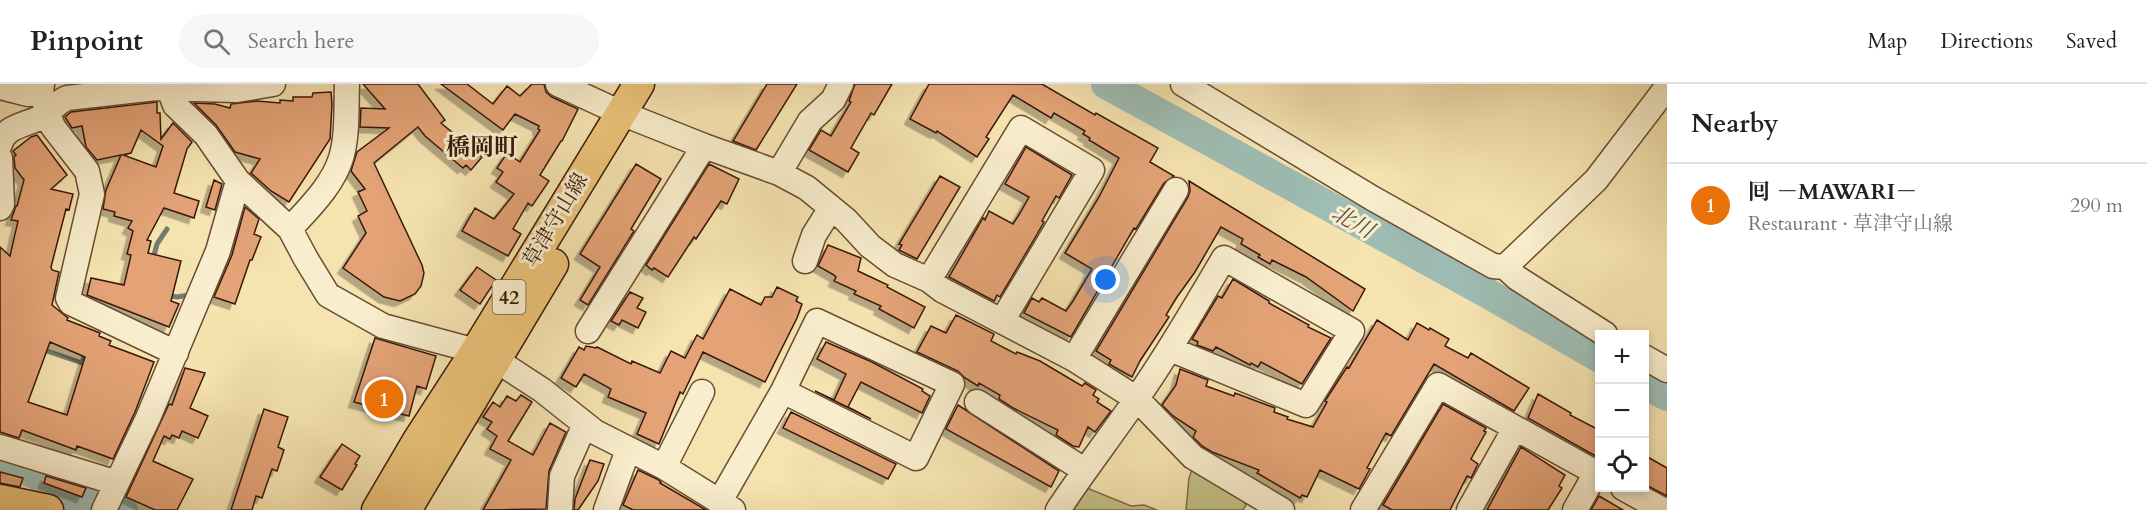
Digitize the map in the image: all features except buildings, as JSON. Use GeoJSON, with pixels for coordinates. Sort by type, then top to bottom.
{"type":"FeatureCollection","features":[{"type":"Feature","properties":{"kind":"main road","name":"草津守山線"},"geometry":{"type":"LineString","coordinates":[[629,116],[639,84]]}},
{"type":"Feature","properties":{"kind":"main road","name":"草津守山線"},"geometry":{"type":"LineString","coordinates":[[406,510],[486,355],[629,116],[660,84]]}},
{"type":"Feature","properties":{"kind":"main road","name":"草津守山線"},"geometry":{"type":"LineString","coordinates":[[377,510],[417,442],[486,355]]}},
{"type":"Feature","properties":{"kind":"main road"},"geometry":{"type":"LineString","coordinates":[[0,500],[48,510]]}},
{"type":"Feature","properties":{"kind":"street"},"geometry":{"type":"LineString","coordinates":[[0,87],[44,97],[55,104],[67,98],[169,86],[237,90],[273,84]]}},
{"type":"Feature","properties":{"kind":"street"},"geometry":{"type":"LineString","coordinates":[[291,229],[319,196],[332,177],[341,157],[346,84]]}},
{"type":"Feature","properties":{"kind":"street"},"geometry":{"type":"LineString","coordinates":[[558,84],[629,116],[779,173],[807,188],[846,220],[870,246],[895,265],[929,280],[942,290],[1074,359],[1137,399],[1192,458],[1257,504],[1282,510]]}},
{"type":"Feature","properties":{"kind":"street"},"geometry":{"type":"LineString","coordinates":[[779,173],[810,121],[833,100],[841,84]]}},
{"type":"Feature","properties":{"kind":"street"},"geometry":{"type":"LineString","coordinates":[[1183,84],[1372,198],[1493,266],[1505,267],[1517,278],[1599,330]]}},
{"type":"Feature","properties":{"kind":"street"},"geometry":{"type":"LineString","coordinates":[[169,86],[175,105],[206,135],[238,181],[291,229],[328,295],[383,326],[486,355],[542,390],[585,424],[628,450],[664,467],[726,505],[783,391],[818,321],[952,384],[916,458],[783,391]]}},
{"type":"Feature","properties":{"kind":"street"},"geometry":{"type":"LineString","coordinates":[[1505,267],[1596,180],[1667,87]]}},
{"type":"Feature","properties":{"kind":"street"},"geometry":{"type":"LineString","coordinates":[[0,144],[2,138],[44,97]]}},
{"type":"Feature","properties":{"kind":"street"},"geometry":{"type":"LineString","coordinates":[[44,97],[53,127],[87,171],[92,194],[68,298],[70,303],[176,353]]}},
{"type":"Feature","properties":{"kind":"street"},"geometry":{"type":"LineString","coordinates":[[929,280],[1021,128],[1092,170],[1002,321]]}},
{"type":"Feature","properties":{"kind":"street"},"geometry":{"type":"LineString","coordinates":[[588,331],[704,146]]}},
{"type":"Feature","properties":{"kind":"street"},"geometry":{"type":"LineString","coordinates":[[0,159],[0,208]]}},
{"type":"Feature","properties":{"kind":"street"},"geometry":{"type":"LineString","coordinates":[[104,510],[176,353],[218,251],[238,181]]}},
{"type":"Feature","properties":{"kind":"street"},"geometry":{"type":"LineString","coordinates":[[1074,359],[1176,190]]}},
{"type":"Feature","properties":{"kind":"street"},"geometry":{"type":"LineString","coordinates":[[805,261],[814,235],[831,208]]}},
{"type":"Feature","properties":{"kind":"street"},"geometry":{"type":"LineString","coordinates":[[1058,510],[1170,349],[1224,258],[1352,331],[1306,405],[1170,349]]}},
{"type":"Feature","properties":{"kind":"street"},"geometry":{"type":"LineString","coordinates":[[1649,360],[1667,370]]}},
{"type":"Feature","properties":{"kind":"street"},"geometry":{"type":"LineString","coordinates":[[1363,510],[1438,385],[1595,472]]}},
{"type":"Feature","properties":{"kind":"street"},"geometry":{"type":"LineString","coordinates":[[664,467],[702,392]]}},
{"type":"Feature","properties":{"kind":"street"},"geometry":{"type":"LineString","coordinates":[[977,402],[1084,470]]}},
{"type":"Feature","properties":{"kind":"street"},"geometry":{"type":"LineString","coordinates":[[560,510],[562,476],[585,424]]}},
{"type":"Feature","properties":{"kind":"street"},"geometry":{"type":"LineString","coordinates":[[1469,510],[1515,428]]}},
{"type":"Feature","properties":{"kind":"street"},"geometry":{"type":"LineString","coordinates":[[0,447],[117,483]]}},
{"type":"Feature","properties":{"kind":"street"},"geometry":{"type":"LineString","coordinates":[[606,510],[628,450]]}},
{"type":"Feature","properties":{"kind":"street"},"geometry":{"type":"LineString","coordinates":[[1575,510],[1595,479]]}},
{"type":"Feature","properties":{"kind":"street"},"geometry":{"type":"LineString","coordinates":[[1630,492],[1663,510]]}},
{"type":"Feature","properties":{"kind":"shaded area"},"geometry":{"type":"Polygon","coordinates":[[[1193,467],[1242,496],[1246,505],[1243,510],[1186,510],[1189,478],[1193,467]]]}},
{"type":"Feature","properties":{"kind":"shaded area"},"geometry":{"type":"Polygon","coordinates":[[[1087,488],[1131,506],[1144,505],[1157,510],[1072,510],[1087,488]]]}},
{"type":"Feature","properties":{"kind":"waterway","name":"北川"},"geometry":{"type":"LineString","coordinates":[[1106,84],[1487,293],[1595,355]]}},
{"type":"Feature","properties":{"kind":"waterway"},"geometry":{"type":"LineString","coordinates":[[153,259],[157,244],[167,229]]}},
{"type":"Feature","properties":{"kind":"waterway"},"geometry":{"type":"LineString","coordinates":[[166,295],[177,297],[189,295],[191,297]]}},
{"type":"Feature","properties":{"kind":"waterway"},"geometry":{"type":"LineString","coordinates":[[41,349],[82,363],[84,356],[88,357]]}},
{"type":"Feature","properties":{"kind":"waterway","name":"北川"},"geometry":{"type":"LineString","coordinates":[[1649,387],[1667,396]]}},
{"type":"Feature","properties":{"kind":"waterway"},"geometry":{"type":"LineString","coordinates":[[0,458],[41,477],[52,491],[59,495],[77,501],[103,502],[123,510]]}},
{"type":"Feature","properties":{"kind":"waterway"},"geometry":{"type":"LineString","coordinates":[[46,496],[59,495]]}},
{"type":"Feature","properties":{"kind":"place","name":"囘 －MAWARI－"},"geometry":{"type":"Point","coordinates":[384,399]}},
{"type":"Feature","properties":{"kind":"district","name":"橋岡町"},"geometry":{"type":"Point","coordinates":[482,147]}}]}
